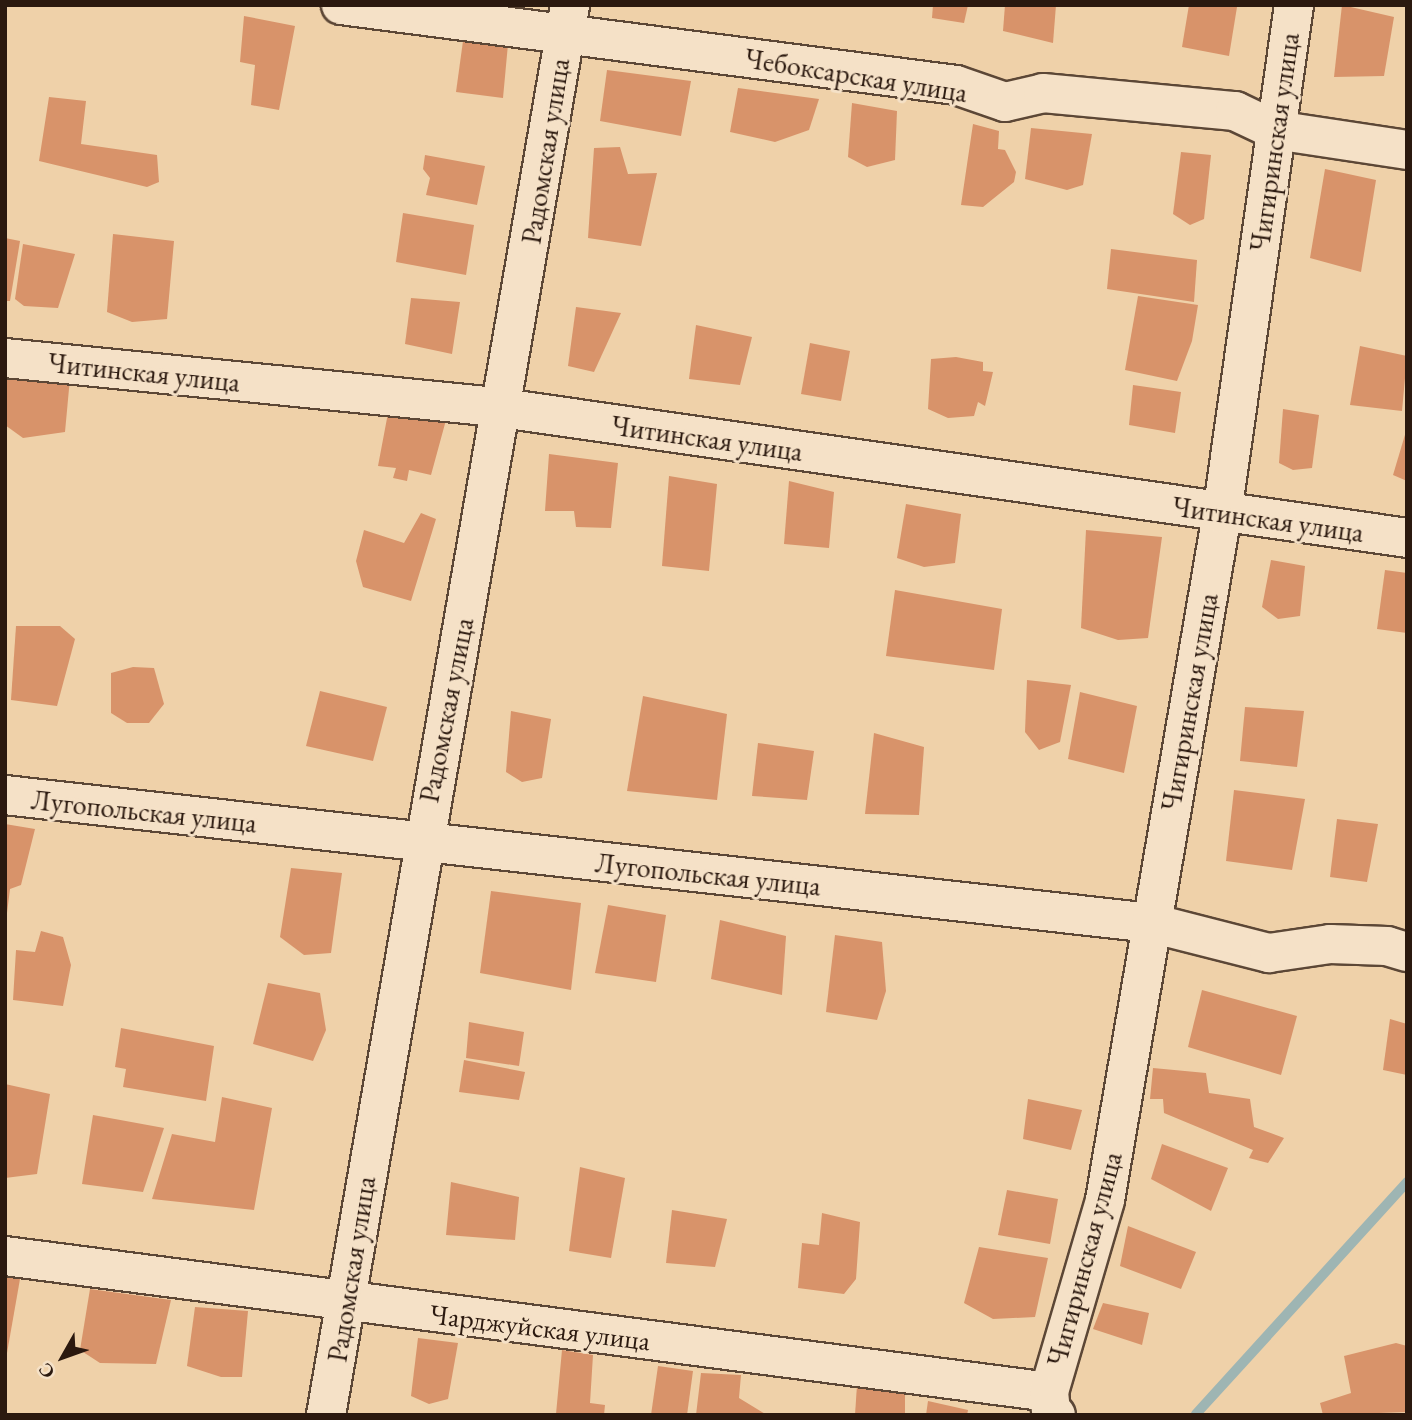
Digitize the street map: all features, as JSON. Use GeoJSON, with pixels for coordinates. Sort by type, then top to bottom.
{"type":"FeatureCollection","features":[{"type":"Feature","properties":{"kind":"street","name":"Чебоксарская улица"},"geometry":{"type":"LineString","coordinates":[[341,5],[567,19],[956,85],[1005,102],[1042,93],[1236,111],[1275,130],[1407,150]]}},
{"type":"Feature","properties":{"kind":"street","name":"Чигиринская улица"},"geometry":{"type":"LineString","coordinates":[[1053,1403],[1105,1200],[1222,514],[1294,5]]}},
{"type":"Feature","properties":{"kind":"street","name":"Радомская улица"},"geometry":{"type":"LineString","coordinates":[[326,1415],[422,842],[502,408],[567,19]]}},
{"type":"Feature","properties":{"kind":"street","name":"Читинская улица"},"geometry":{"type":"LineString","coordinates":[[5,358],[502,408],[1222,514],[1407,538]]}},
{"type":"Feature","properties":{"kind":"street","name":"Лугопольская улица"},"geometry":{"type":"LineString","coordinates":[[5,795],[1151,923],[1269,953],[1330,944],[1387,946],[1407,952]]}},
{"type":"Feature","properties":{"kind":"street","name":"Чарджуйская улица"},"geometry":{"type":"LineString","coordinates":[[5,1256],[1053,1403]]}},
{"type":"Feature","properties":{"kind":"building"},"geometry":{"type":"Polygon","coordinates":[[[933,5],[968,5],[964,23],[932,18],[933,5]]]}},
{"type":"Feature","properties":{"kind":"building"},"geometry":{"type":"Polygon","coordinates":[[[1005,5],[1056,5],[1053,43],[1003,31],[1005,5]]]}},
{"type":"Feature","properties":{"kind":"building"},"geometry":{"type":"Polygon","coordinates":[[[1189,5],[1237,7],[1229,56],[1182,47],[1189,5]]]}},
{"type":"Feature","properties":{"kind":"building"},"geometry":{"type":"Polygon","coordinates":[[[1342,5],[1394,17],[1384,76],[1334,77],[1342,5]]]}},
{"type":"Feature","properties":{"kind":"building"},"geometry":{"type":"Polygon","coordinates":[[[244,16],[295,26],[279,110],[251,105],[255,65],[240,62],[244,16]]]}},
{"type":"Feature","properties":{"kind":"building"},"geometry":{"type":"Polygon","coordinates":[[[463,41],[508,44],[503,98],[456,92],[463,41]]]}},
{"type":"Feature","properties":{"kind":"building"},"geometry":{"type":"Polygon","coordinates":[[[607,70],[691,81],[681,136],[600,121],[607,70]]]}},
{"type":"Feature","properties":{"kind":"building"},"geometry":{"type":"Polygon","coordinates":[[[738,88],[819,99],[809,130],[775,142],[730,132],[738,88]]]}},
{"type":"Feature","properties":{"kind":"building"},"geometry":{"type":"Polygon","coordinates":[[[49,97],[86,101],[81,144],[157,155],[159,182],[147,187],[39,161],[49,97]]]}},
{"type":"Feature","properties":{"kind":"building"},"geometry":{"type":"Polygon","coordinates":[[[852,103],[897,111],[895,160],[867,167],[848,157],[852,103]]]}},
{"type":"Feature","properties":{"kind":"building"},"geometry":{"type":"Polygon","coordinates":[[[973,124],[999,131],[998,149],[1005,150],[1016,172],[1014,182],[983,207],[961,205],[973,124]]]}},
{"type":"Feature","properties":{"kind":"building"},"geometry":{"type":"Polygon","coordinates":[[[1031,128],[1092,134],[1083,185],[1067,190],[1025,179],[1031,128]]]}},
{"type":"Feature","properties":{"kind":"building"},"geometry":{"type":"Polygon","coordinates":[[[620,147],[628,174],[657,173],[641,246],[588,238],[594,148],[620,147]]]}},
{"type":"Feature","properties":{"kind":"building"},"geometry":{"type":"Polygon","coordinates":[[[1181,152],[1211,155],[1204,219],[1190,225],[1173,214],[1181,152]]]}},
{"type":"Feature","properties":{"kind":"building"},"geometry":{"type":"Polygon","coordinates":[[[425,155],[485,166],[477,205],[426,195],[430,178],[423,169],[425,155]]]}},
{"type":"Feature","properties":{"kind":"building"},"geometry":{"type":"Polygon","coordinates":[[[1325,169],[1376,180],[1361,272],[1310,258],[1325,169]]]}},
{"type":"Feature","properties":{"kind":"building"},"geometry":{"type":"Polygon","coordinates":[[[403,213],[474,225],[466,275],[396,262],[403,213]]]}},
{"type":"Feature","properties":{"kind":"building"},"geometry":{"type":"Polygon","coordinates":[[[113,234],[174,241],[167,319],[132,322],[107,312],[113,234]]]}},
{"type":"Feature","properties":{"kind":"building"},"geometry":{"type":"Polygon","coordinates":[[[5,238],[20,241],[10,301],[5,301],[5,238]]]}},
{"type":"Feature","properties":{"kind":"building"},"geometry":{"type":"Polygon","coordinates":[[[23,244],[75,254],[58,308],[24,306],[15,299],[23,244]]]}},
{"type":"Feature","properties":{"kind":"building"},"geometry":{"type":"Polygon","coordinates":[[[1111,249],[1197,260],[1194,302],[1107,289],[1111,249]]]}},
{"type":"Feature","properties":{"kind":"building"},"geometry":{"type":"Polygon","coordinates":[[[1138,296],[1198,305],[1192,341],[1177,381],[1125,370],[1138,296]]]}},
{"type":"Feature","properties":{"kind":"building"},"geometry":{"type":"Polygon","coordinates":[[[411,298],[460,302],[452,354],[405,344],[411,298]]]}},
{"type":"Feature","properties":{"kind":"building"},"geometry":{"type":"Polygon","coordinates":[[[576,307],[621,313],[594,372],[568,366],[576,307]]]}},
{"type":"Feature","properties":{"kind":"building"},"geometry":{"type":"Polygon","coordinates":[[[696,325],[752,337],[740,385],[689,379],[696,325]]]}},
{"type":"Feature","properties":{"kind":"building"},"geometry":{"type":"Polygon","coordinates":[[[810,343],[850,351],[841,401],[801,394],[810,343]]]}},
{"type":"Feature","properties":{"kind":"building"},"geometry":{"type":"Polygon","coordinates":[[[1360,346],[1407,356],[1402,411],[1350,405],[1360,346]]]}},
{"type":"Feature","properties":{"kind":"building"},"geometry":{"type":"Polygon","coordinates":[[[956,357],[983,362],[983,371],[993,372],[985,406],[978,402],[974,416],[948,418],[928,409],[931,359],[956,357]]]}},
{"type":"Feature","properties":{"kind":"building"},"geometry":{"type":"Polygon","coordinates":[[[7,370],[70,378],[65,432],[23,438],[5,425],[7,370]]]}},
{"type":"Feature","properties":{"kind":"building"},"geometry":{"type":"Polygon","coordinates":[[[1133,385],[1181,392],[1175,433],[1129,425],[1133,385]]]}},
{"type":"Feature","properties":{"kind":"building"},"geometry":{"type":"Polygon","coordinates":[[[1283,409],[1319,415],[1312,468],[1293,470],[1279,463],[1283,409]]]}},
{"type":"Feature","properties":{"kind":"building"},"geometry":{"type":"Polygon","coordinates":[[[388,413],[446,420],[431,475],[409,470],[407,481],[393,478],[396,468],[378,466],[388,413]]]}},
{"type":"Feature","properties":{"kind":"building"},"geometry":{"type":"Polygon","coordinates":[[[1407,428],[1407,481],[1393,475],[1407,428]]]}},
{"type":"Feature","properties":{"kind":"building"},"geometry":{"type":"Polygon","coordinates":[[[549,454],[618,463],[611,528],[576,527],[574,511],[545,511],[549,454]]]}},
{"type":"Feature","properties":{"kind":"building"},"geometry":{"type":"Polygon","coordinates":[[[669,476],[717,484],[709,571],[662,566],[669,476]]]}},
{"type":"Feature","properties":{"kind":"building"},"geometry":{"type":"Polygon","coordinates":[[[789,481],[834,492],[829,548],[784,544],[789,481]]]}},
{"type":"Feature","properties":{"kind":"building"},"geometry":{"type":"Polygon","coordinates":[[[906,504],[961,514],[955,563],[924,567],[897,558],[906,504]]]}},
{"type":"Feature","properties":{"kind":"building"},"geometry":{"type":"Polygon","coordinates":[[[421,513],[436,519],[411,601],[363,587],[356,561],[364,530],[404,543],[421,513]]]}},
{"type":"Feature","properties":{"kind":"building"},"geometry":{"type":"Polygon","coordinates":[[[1086,530],[1162,537],[1148,638],[1118,640],[1081,628],[1086,530]]]}},
{"type":"Feature","properties":{"kind":"building"},"geometry":{"type":"Polygon","coordinates":[[[1271,560],[1305,566],[1300,616],[1278,619],[1262,607],[1271,560]]]}},
{"type":"Feature","properties":{"kind":"building"},"geometry":{"type":"Polygon","coordinates":[[[1385,570],[1407,573],[1407,633],[1377,629],[1385,570]]]}},
{"type":"Feature","properties":{"kind":"building"},"geometry":{"type":"Polygon","coordinates":[[[895,590],[1002,609],[994,670],[886,656],[895,590]]]}},
{"type":"Feature","properties":{"kind":"building"},"geometry":{"type":"Polygon","coordinates":[[[16,626],[60,626],[75,639],[57,706],[11,700],[16,626]]]}},
{"type":"Feature","properties":{"kind":"building"},"geometry":{"type":"Polygon","coordinates":[[[133,667],[154,668],[164,704],[149,723],[127,723],[111,713],[111,673],[133,667]]]}},
{"type":"Feature","properties":{"kind":"building"},"geometry":{"type":"Polygon","coordinates":[[[1027,680],[1071,685],[1060,742],[1039,750],[1025,732],[1027,680]]]}},
{"type":"Feature","properties":{"kind":"building"},"geometry":{"type":"Polygon","coordinates":[[[320,691],[387,707],[373,761],[306,746],[320,691]]]}},
{"type":"Feature","properties":{"kind":"building"},"geometry":{"type":"Polygon","coordinates":[[[1080,692],[1137,706],[1124,773],[1068,759],[1080,692]]]}},
{"type":"Feature","properties":{"kind":"building"},"geometry":{"type":"Polygon","coordinates":[[[643,696],[727,714],[717,800],[627,791],[643,696]]]}},
{"type":"Feature","properties":{"kind":"building"},"geometry":{"type":"Polygon","coordinates":[[[1245,707],[1304,711],[1297,767],[1240,761],[1245,707]]]}},
{"type":"Feature","properties":{"kind":"building"},"geometry":{"type":"Polygon","coordinates":[[[511,711],[551,719],[542,778],[522,782],[506,772],[511,711]]]}},
{"type":"Feature","properties":{"kind":"building"},"geometry":{"type":"Polygon","coordinates":[[[874,733],[924,747],[919,815],[865,814],[874,733]]]}},
{"type":"Feature","properties":{"kind":"building"},"geometry":{"type":"Polygon","coordinates":[[[758,743],[814,751],[807,800],[752,796],[758,743]]]}},
{"type":"Feature","properties":{"kind":"building"},"geometry":{"type":"Polygon","coordinates":[[[1234,790],[1305,799],[1292,870],[1226,861],[1234,790]]]}},
{"type":"Feature","properties":{"kind":"building"},"geometry":{"type":"Polygon","coordinates":[[[1337,819],[1378,824],[1367,882],[1330,877],[1337,819]]]}},
{"type":"Feature","properties":{"kind":"building"},"geometry":{"type":"Polygon","coordinates":[[[5,824],[35,829],[21,885],[10,889],[7,913],[5,824]]]}},
{"type":"Feature","properties":{"kind":"building"},"geometry":{"type":"Polygon","coordinates":[[[291,868],[342,873],[331,953],[304,955],[280,937],[291,868]]]}},
{"type":"Feature","properties":{"kind":"building"},"geometry":{"type":"Polygon","coordinates":[[[491,891],[581,903],[571,990],[480,973],[491,891]]]}},
{"type":"Feature","properties":{"kind":"building"},"geometry":{"type":"Polygon","coordinates":[[[608,905],[666,915],[656,982],[595,973],[608,905]]]}},
{"type":"Feature","properties":{"kind":"building"},"geometry":{"type":"Polygon","coordinates":[[[720,920],[786,936],[782,995],[711,979],[720,920]]]}},
{"type":"Feature","properties":{"kind":"building"},"geometry":{"type":"Polygon","coordinates":[[[41,931],[63,937],[71,965],[63,1006],[13,1000],[16,950],[35,952],[41,931]]]}},
{"type":"Feature","properties":{"kind":"building"},"geometry":{"type":"Polygon","coordinates":[[[835,935],[882,942],[886,991],[877,1020],[826,1012],[835,935]]]}},
{"type":"Feature","properties":{"kind":"building"},"geometry":{"type":"Polygon","coordinates":[[[268,983],[320,993],[326,1030],[313,1061],[253,1044],[268,983]]]}},
{"type":"Feature","properties":{"kind":"building"},"geometry":{"type":"Polygon","coordinates":[[[1202,990],[1297,1016],[1281,1075],[1188,1047],[1202,990]]]}},
{"type":"Feature","properties":{"kind":"building"},"geometry":{"type":"Polygon","coordinates":[[[1390,1019],[1407,1024],[1407,1075],[1383,1070],[1390,1019]]]}},
{"type":"Feature","properties":{"kind":"building"},"geometry":{"type":"Polygon","coordinates":[[[469,1022],[524,1032],[519,1066],[466,1058],[469,1022]]]}},
{"type":"Feature","properties":{"kind":"building"},"geometry":{"type":"Polygon","coordinates":[[[121,1028],[214,1046],[206,1101],[123,1087],[126,1069],[115,1067],[121,1028]]]}},
{"type":"Feature","properties":{"kind":"building"},"geometry":{"type":"Polygon","coordinates":[[[464,1060],[525,1072],[519,1100],[459,1092],[464,1060]]]}},
{"type":"Feature","properties":{"kind":"building"},"geometry":{"type":"Polygon","coordinates":[[[1153,1068],[1206,1073],[1209,1093],[1250,1099],[1254,1127],[1284,1138],[1268,1163],[1249,1158],[1253,1150],[1164,1113],[1163,1099],[1150,1099],[1153,1068]]]}},
{"type":"Feature","properties":{"kind":"building"},"geometry":{"type":"Polygon","coordinates":[[[5,1084],[50,1094],[37,1174],[5,1178],[5,1084]]]}},
{"type":"Feature","properties":{"kind":"building"},"geometry":{"type":"Polygon","coordinates":[[[222,1097],[272,1108],[254,1210],[152,1199],[172,1134],[215,1142],[222,1097]]]}},
{"type":"Feature","properties":{"kind":"building"},"geometry":{"type":"Polygon","coordinates":[[[1028,1099],[1082,1110],[1071,1150],[1023,1139],[1028,1099]]]}},
{"type":"Feature","properties":{"kind":"building"},"geometry":{"type":"Polygon","coordinates":[[[93,1115],[164,1128],[143,1192],[82,1184],[93,1115]]]}},
{"type":"Feature","properties":{"kind":"building"},"geometry":{"type":"Polygon","coordinates":[[[1162,1144],[1228,1168],[1211,1211],[1151,1179],[1162,1144]]]}},
{"type":"Feature","properties":{"kind":"building"},"geometry":{"type":"Polygon","coordinates":[[[580,1167],[625,1178],[611,1258],[569,1251],[580,1167]]]}},
{"type":"Feature","properties":{"kind":"building"},"geometry":{"type":"Polygon","coordinates":[[[451,1182],[519,1197],[515,1240],[446,1235],[451,1182]]]}},
{"type":"Feature","properties":{"kind":"building"},"geometry":{"type":"Polygon","coordinates":[[[1007,1190],[1058,1199],[1050,1244],[998,1235],[1007,1190]]]}},
{"type":"Feature","properties":{"kind":"building"},"geometry":{"type":"Polygon","coordinates":[[[672,1210],[727,1219],[715,1267],[666,1263],[672,1210]]]}},
{"type":"Feature","properties":{"kind":"building"},"geometry":{"type":"Polygon","coordinates":[[[822,1213],[860,1222],[856,1279],[844,1294],[798,1288],[802,1243],[819,1245],[822,1213]]]}},
{"type":"Feature","properties":{"kind":"building"},"geometry":{"type":"Polygon","coordinates":[[[1128,1226],[1196,1252],[1181,1289],[1120,1266],[1128,1226]]]}},
{"type":"Feature","properties":{"kind":"building"},"geometry":{"type":"Polygon","coordinates":[[[979,1247],[1048,1258],[1035,1317],[993,1319],[964,1303],[979,1247]]]}},
{"type":"Feature","properties":{"kind":"building"},"geometry":{"type":"Polygon","coordinates":[[[5,1277],[20,1279],[7,1353],[5,1353],[5,1277]]]}},
{"type":"Feature","properties":{"kind":"building"},"geometry":{"type":"Polygon","coordinates":[[[90,1289],[171,1300],[156,1364],[100,1363],[80,1350],[90,1289]]]}},
{"type":"Feature","properties":{"kind":"building"},"geometry":{"type":"Polygon","coordinates":[[[1103,1303],[1149,1313],[1142,1345],[1093,1329],[1103,1303]]]}},
{"type":"Feature","properties":{"kind":"building"},"geometry":{"type":"Polygon","coordinates":[[[195,1307],[248,1311],[242,1377],[221,1377],[187,1366],[195,1307]]]}},
{"type":"Feature","properties":{"kind":"building"},"geometry":{"type":"Polygon","coordinates":[[[418,1338],[458,1343],[448,1399],[429,1404],[411,1396],[418,1338]]]}},
{"type":"Feature","properties":{"kind":"building"},"geometry":{"type":"Polygon","coordinates":[[[1396,1343],[1407,1346],[1407,1412],[1323,1415],[1320,1403],[1351,1393],[1344,1356],[1396,1343]]]}},
{"type":"Feature","properties":{"kind":"building"},"geometry":{"type":"Polygon","coordinates":[[[562,1350],[593,1355],[590,1403],[605,1405],[604,1415],[556,1414],[562,1350]]]}},
{"type":"Feature","properties":{"kind":"building"},"geometry":{"type":"Polygon","coordinates":[[[658,1366],[693,1371],[687,1415],[651,1415],[658,1366]]]}},
{"type":"Feature","properties":{"kind":"building"},"geometry":{"type":"Polygon","coordinates":[[[701,1373],[741,1375],[739,1398],[767,1415],[696,1415],[701,1373]]]}},
{"type":"Feature","properties":{"kind":"building"},"geometry":{"type":"Polygon","coordinates":[[[857,1385],[905,1388],[905,1415],[855,1415],[857,1385]]]}},
{"type":"Feature","properties":{"kind":"building"},"geometry":{"type":"Polygon","coordinates":[[[928,1401],[968,1410],[967,1415],[926,1415],[928,1401]]]}},
{"type":"Feature","properties":{"kind":"waterway"},"geometry":{"type":"LineString","coordinates":[[1196,1414],[1407,1182]]}}]}
